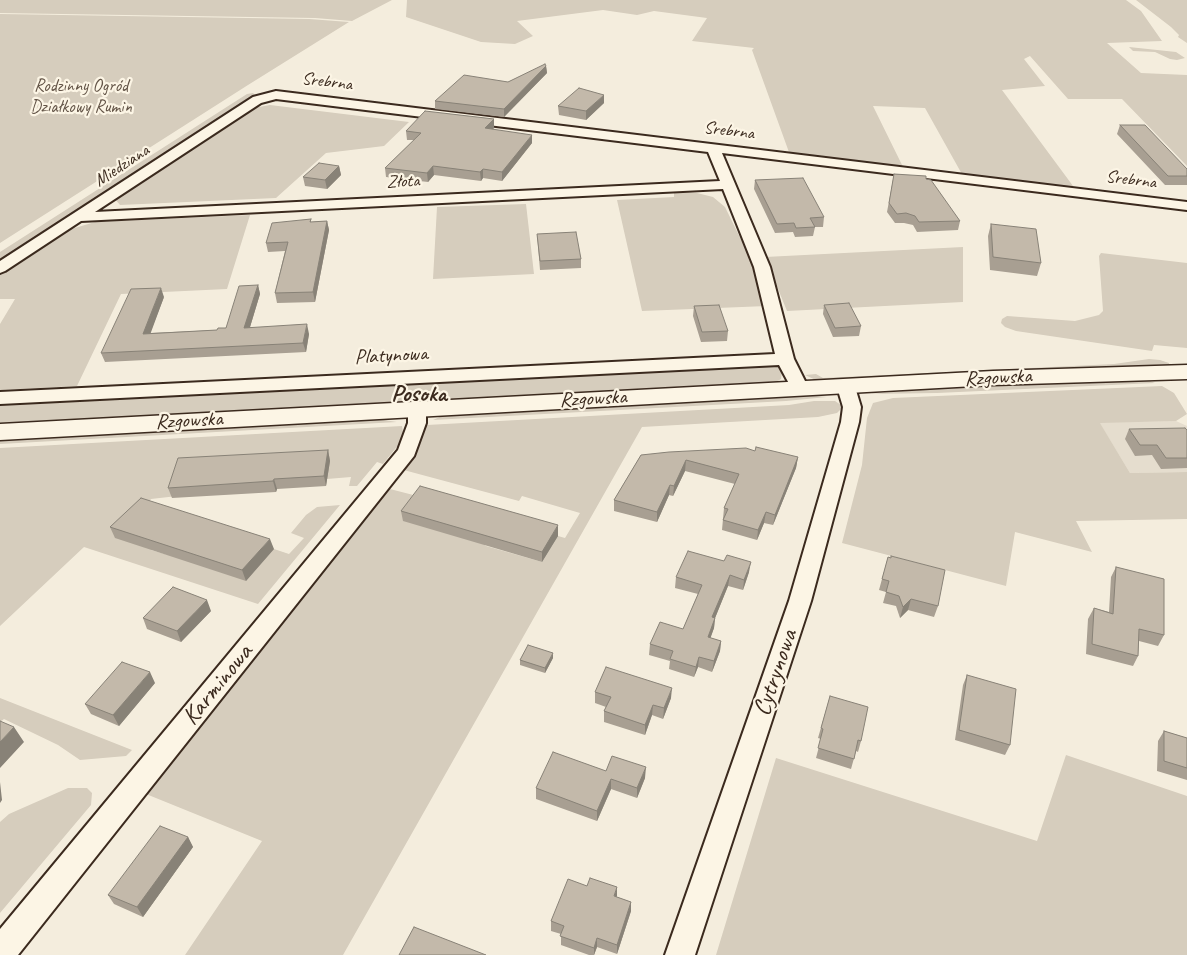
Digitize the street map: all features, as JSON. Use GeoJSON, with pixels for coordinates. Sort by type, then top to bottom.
{"type":"FeatureCollection","features":[{"type":"Feature","properties":{"kind":"street","name":"Srebrna"},"geometry":{"type":"LineString","coordinates":[[266,96],[286,96],[1187,206]]}},
{"type":"Feature","properties":{"kind":"street","name":"Miedziana"},"geometry":{"type":"LineString","coordinates":[[0,268],[257,100],[266,96]]}},
{"type":"Feature","properties":{"kind":"street"},"geometry":{"type":"LineString","coordinates":[[713,148],[762,267],[785,359],[800,389]]}},
{"type":"Feature","properties":{"kind":"street","name":"Złota"},"geometry":{"type":"LineString","coordinates":[[78,217],[729,185]]}},
{"type":"Feature","properties":{"kind":"street","name":"Platynowa"},"geometry":{"type":"LineString","coordinates":[[0,398],[785,359]]}},
{"type":"Feature","properties":{"kind":"street","name":"Rzgowska"},"geometry":{"type":"LineString","coordinates":[[0,432],[417,408],[1003,378],[1187,372]]}},
{"type":"Feature","properties":{"kind":"street","name":"Cytrynowa"},"geometry":{"type":"LineString","coordinates":[[680,955],[800,601],[850,422],[852,407],[846,387]]}},
{"type":"Feature","properties":{"kind":"street","name":"Karminowa"},"geometry":{"type":"LineString","coordinates":[[0,953],[407,452],[417,422],[417,408]]}},
{"type":"Feature","properties":{"kind":"shaded area"},"geometry":{"type":"Polygon","coordinates":[[[1176,421],[1187,426],[1187,472],[1130,473],[1099,422],[1176,421]]]}},
{"type":"Feature","properties":{"kind":"green space"},"geometry":{"type":"Polygon","coordinates":[[[0,0],[392,0],[352,21],[315,18],[0,13],[0,0]]]}},
{"type":"Feature","properties":{"kind":"green space"},"geometry":{"type":"Polygon","coordinates":[[[407,0],[1126,0],[1141,11],[1162,41],[1107,43],[1141,73],[1187,75],[1187,166],[1122,99],[1068,99],[1030,56],[1024,59],[1045,86],[1002,90],[1076,190],[963,176],[925,108],[873,106],[904,169],[790,155],[752,50],[754,48],[692,41],[707,18],[654,11],[637,15],[603,10],[517,21],[533,36],[515,44],[481,42],[406,17],[407,0]]]}},
{"type":"Feature","properties":{"kind":"green space"},"geometry":{"type":"Polygon","coordinates":[[[1136,0],[1187,0],[1187,43],[1178,37],[1179,35],[1171,27],[1136,0]]]}},
{"type":"Feature","properties":{"kind":"green space","name":"Rodzinny Ogród Działkowy Rumin"},"geometry":{"type":"Polygon","coordinates":[[[0,14],[309,19],[349,22],[0,243],[0,14]]]}},
{"type":"Feature","properties":{"kind":"green space"},"geometry":{"type":"Polygon","coordinates":[[[1129,47],[1176,52],[1185,58],[1170,59],[1155,52],[1133,51],[1129,47]]]}},
{"type":"Feature","properties":{"kind":"green space"},"geometry":{"type":"Polygon","coordinates":[[[253,93],[255,95],[252,99],[0,264],[0,252],[247,94],[253,93]]]}},
{"type":"Feature","properties":{"kind":"green space"},"geometry":{"type":"Polygon","coordinates":[[[270,105],[409,122],[384,146],[326,153],[276,198],[120,205],[114,198],[248,109],[270,105]]]}},
{"type":"Feature","properties":{"kind":"green space"},"geometry":{"type":"Polygon","coordinates":[[[674,192],[697,193],[713,197],[725,207],[754,266],[767,306],[642,311],[617,200],[674,197],[674,192]]]}},
{"type":"Feature","properties":{"kind":"green space"},"geometry":{"type":"Polygon","coordinates":[[[526,204],[534,274],[433,279],[437,207],[526,204]]]}},
{"type":"Feature","properties":{"kind":"green space"},"geometry":{"type":"Polygon","coordinates":[[[250,215],[227,289],[121,294],[77,386],[0,390],[0,324],[15,299],[0,299],[0,275],[68,230],[95,222],[250,215]]]}},
{"type":"Feature","properties":{"kind":"green space"},"geometry":{"type":"Polygon","coordinates":[[[963,247],[963,302],[787,311],[765,257],[963,247]]]}},
{"type":"Feature","properties":{"kind":"green space"},"geometry":{"type":"Polygon","coordinates":[[[1101,253],[1187,263],[1187,348],[1154,345],[1152,351],[1016,331],[1005,327],[1001,323],[1002,319],[1007,316],[1075,321],[1099,315],[1103,311],[1099,256],[1101,253]]]}},
{"type":"Feature","properties":{"kind":"green space"},"geometry":{"type":"Polygon","coordinates":[[[1149,359],[1169,363],[1169,366],[818,381],[805,375],[816,374],[823,378],[1114,364],[1149,359]]]}},
{"type":"Feature","properties":{"kind":"green space"},"geometry":{"type":"Polygon","coordinates":[[[763,361],[781,367],[781,379],[772,384],[0,426],[0,402],[763,361]]]}},
{"type":"Feature","properties":{"kind":"green space"},"geometry":{"type":"Polygon","coordinates":[[[1144,379],[1155,383],[937,393],[870,394],[932,389],[1144,379]]]}},
{"type":"Feature","properties":{"kind":"green space"},"geometry":{"type":"Polygon","coordinates":[[[1162,386],[1174,393],[1187,414],[1176,421],[1100,423],[1130,473],[1187,472],[1187,519],[1076,521],[1092,552],[1015,532],[1006,586],[842,543],[862,465],[867,418],[873,403],[893,398],[1162,386]]]}},
{"type":"Feature","properties":{"kind":"green space"},"geometry":{"type":"Polygon","coordinates":[[[806,395],[827,397],[786,401],[433,420],[444,415],[806,395]]]}},
{"type":"Feature","properties":{"kind":"green space"},"geometry":{"type":"Polygon","coordinates":[[[814,401],[835,401],[841,405],[841,409],[837,413],[818,417],[642,427],[343,955],[185,955],[262,841],[146,794],[350,539],[383,492],[390,489],[421,497],[486,546],[542,562],[558,536],[565,538],[580,513],[522,496],[519,501],[400,469],[418,445],[427,425],[789,405],[814,401]]]}},
{"type":"Feature","properties":{"kind":"green space"},"geometry":{"type":"Polygon","coordinates":[[[377,419],[397,422],[0,444],[0,440],[377,419]]]}},
{"type":"Feature","properties":{"kind":"green space"},"geometry":{"type":"Polygon","coordinates":[[[402,426],[404,438],[383,464],[377,462],[357,486],[349,486],[351,477],[151,499],[145,509],[151,550],[168,555],[187,536],[246,581],[274,549],[289,554],[304,538],[291,533],[306,515],[317,507],[340,505],[258,604],[84,547],[0,626],[0,448],[402,426]]]}},
{"type":"Feature","properties":{"kind":"green space"},"geometry":{"type":"Polygon","coordinates":[[[0,698],[132,750],[126,756],[80,760],[58,745],[4,719],[0,722],[0,698]]]}},
{"type":"Feature","properties":{"kind":"green space"},"geometry":{"type":"Polygon","coordinates":[[[1066,755],[1187,796],[1187,955],[716,955],[776,758],[1037,841],[1066,755]]]}},
{"type":"Feature","properties":{"kind":"green space"},"geometry":{"type":"Polygon","coordinates":[[[68,788],[87,788],[92,793],[91,805],[0,913],[0,822],[9,814],[68,788]]]}},
{"type":"Feature","properties":{"kind":"building"},"geometry":{"type":"Polygon","coordinates":[[[545,64],[546,66],[504,109],[435,101],[464,75],[508,82],[545,64]]]}},
{"type":"Feature","properties":{"kind":"building"},"geometry":{"type":"Polygon","coordinates":[[[579,88],[604,95],[586,111],[558,106],[579,88]]]}},
{"type":"Feature","properties":{"kind":"building"},"geometry":{"type":"Polygon","coordinates":[[[425,111],[494,119],[485,128],[532,135],[502,172],[483,169],[480,172],[433,166],[427,173],[385,168],[421,133],[406,131],[425,111]]]}},
{"type":"Feature","properties":{"kind":"building"},"geometry":{"type":"Polygon","coordinates":[[[1120,125],[1145,125],[1187,169],[1187,176],[1168,176],[1120,125]]]}},
{"type":"Feature","properties":{"kind":"building"},"geometry":{"type":"Polygon","coordinates":[[[319,163],[339,166],[325,180],[303,177],[319,163]]]}},
{"type":"Feature","properties":{"kind":"building"},"geometry":{"type":"Polygon","coordinates":[[[894,174],[926,176],[926,179],[931,180],[960,221],[919,222],[915,216],[906,213],[897,214],[889,203],[894,174]]]}},
{"type":"Feature","properties":{"kind":"building"},"geometry":{"type":"Polygon","coordinates":[[[803,178],[824,217],[810,218],[815,227],[796,228],[794,223],[777,224],[755,180],[803,178]]]}},
{"type":"Feature","properties":{"kind":"building"},"geometry":{"type":"Polygon","coordinates":[[[311,219],[310,222],[327,221],[313,292],[275,293],[288,242],[266,243],[272,223],[311,219]]]}},
{"type":"Feature","properties":{"kind":"building"},"geometry":{"type":"Polygon","coordinates":[[[991,224],[1036,229],[1041,263],[993,257],[991,224]]]}},
{"type":"Feature","properties":{"kind":"building"},"geometry":{"type":"Polygon","coordinates":[[[576,232],[581,259],[540,261],[537,234],[576,232]]]}},
{"type":"Feature","properties":{"kind":"building"},"geometry":{"type":"Polygon","coordinates":[[[258,285],[244,328],[307,324],[303,343],[101,353],[131,289],[161,288],[143,334],[226,328],[239,286],[258,285]]]}},
{"type":"Feature","properties":{"kind":"building"},"geometry":{"type":"Polygon","coordinates":[[[849,303],[861,326],[835,328],[824,305],[849,303]]]}},
{"type":"Feature","properties":{"kind":"building"},"geometry":{"type":"Polygon","coordinates":[[[719,305],[728,331],[702,332],[694,306],[719,305]]]}},
{"type":"Feature","properties":{"kind":"building"},"geometry":{"type":"Polygon","coordinates":[[[1185,428],[1187,430],[1187,458],[1166,458],[1157,445],[1140,445],[1129,429],[1185,428]]]}},
{"type":"Feature","properties":{"kind":"building"},"geometry":{"type":"Polygon","coordinates":[[[756,447],[798,457],[775,515],[766,512],[758,530],[723,520],[728,509],[724,508],[739,474],[686,460],[674,486],[670,485],[657,512],[614,500],[641,455],[746,448],[755,451],[756,447]]]}},
{"type":"Feature","properties":{"kind":"building"},"geometry":{"type":"Polygon","coordinates":[[[328,450],[324,476],[168,488],[178,458],[328,450]]]}},
{"type":"Feature","properties":{"kind":"building"},"geometry":{"type":"Polygon","coordinates":[[[420,486],[558,525],[542,552],[401,511],[420,486]]]}},
{"type":"Feature","properties":{"kind":"building"},"geometry":{"type":"Polygon","coordinates":[[[141,498],[270,539],[242,570],[110,527],[141,498]]]}},
{"type":"Feature","properties":{"kind":"building"},"geometry":{"type":"Polygon","coordinates":[[[688,551],[724,561],[727,555],[751,562],[744,580],[730,575],[712,617],[715,618],[708,637],[721,641],[714,661],[699,657],[696,667],[670,659],[673,651],[650,644],[660,622],[683,629],[702,585],[676,577],[688,551]]]}},
{"type":"Feature","properties":{"kind":"building"},"geometry":{"type":"Polygon","coordinates":[[[891,556],[945,570],[938,606],[911,599],[903,607],[899,596],[886,592],[889,581],[882,579],[888,557],[891,558],[891,556]]]}},
{"type":"Feature","properties":{"kind":"building"},"geometry":{"type":"Polygon","coordinates":[[[1116,567],[1164,579],[1164,635],[1139,629],[1138,656],[1092,644],[1094,608],[1113,614],[1116,567]]]}},
{"type":"Feature","properties":{"kind":"building"},"geometry":{"type":"Polygon","coordinates":[[[173,587],[207,600],[177,631],[143,618],[173,587]]]}},
{"type":"Feature","properties":{"kind":"building"},"geometry":{"type":"Polygon","coordinates":[[[528,645],[553,653],[545,668],[520,660],[528,645]]]}},
{"type":"Feature","properties":{"kind":"building"},"geometry":{"type":"Polygon","coordinates":[[[122,662],[150,672],[113,715],[85,704],[122,662]]]}},
{"type":"Feature","properties":{"kind":"building"},"geometry":{"type":"Polygon","coordinates":[[[606,667],[672,688],[664,708],[653,705],[645,725],[604,711],[611,697],[595,692],[606,667]]]}},
{"type":"Feature","properties":{"kind":"building"},"geometry":{"type":"Polygon","coordinates":[[[967,675],[1016,689],[1010,745],[959,730],[967,675]]]}},
{"type":"Feature","properties":{"kind":"building"},"geometry":{"type":"Polygon","coordinates":[[[830,696],[868,707],[861,741],[858,740],[854,759],[818,748],[823,729],[821,728],[830,696]]]}},
{"type":"Feature","properties":{"kind":"building"},"geometry":{"type":"Polygon","coordinates":[[[0,721],[14,727],[0,742],[0,721]]]}},
{"type":"Feature","properties":{"kind":"building"},"geometry":{"type":"Polygon","coordinates":[[[1164,731],[1187,738],[1187,768],[1164,761],[1164,731]]]}},
{"type":"Feature","properties":{"kind":"building"},"geometry":{"type":"Polygon","coordinates":[[[553,752],[606,771],[612,756],[646,767],[637,788],[611,779],[597,811],[536,788],[553,752]]]}},
{"type":"Feature","properties":{"kind":"building"},"geometry":{"type":"Polygon","coordinates":[[[160,826],[188,837],[137,907],[108,895],[160,826]]]}},
{"type":"Feature","properties":{"kind":"building"},"geometry":{"type":"Polygon","coordinates":[[[590,878],[617,887],[614,896],[631,902],[617,945],[597,938],[594,948],[560,936],[564,926],[551,921],[568,879],[587,886],[590,878]]]}},
{"type":"Feature","properties":{"kind":"building"},"geometry":{"type":"Polygon","coordinates":[[[414,927],[486,955],[399,955],[414,927]]]}},
{"type":"Feature","properties":{"kind":"district","name":"Posoka"},"geometry":{"type":"Point","coordinates":[419,395]}}]}
